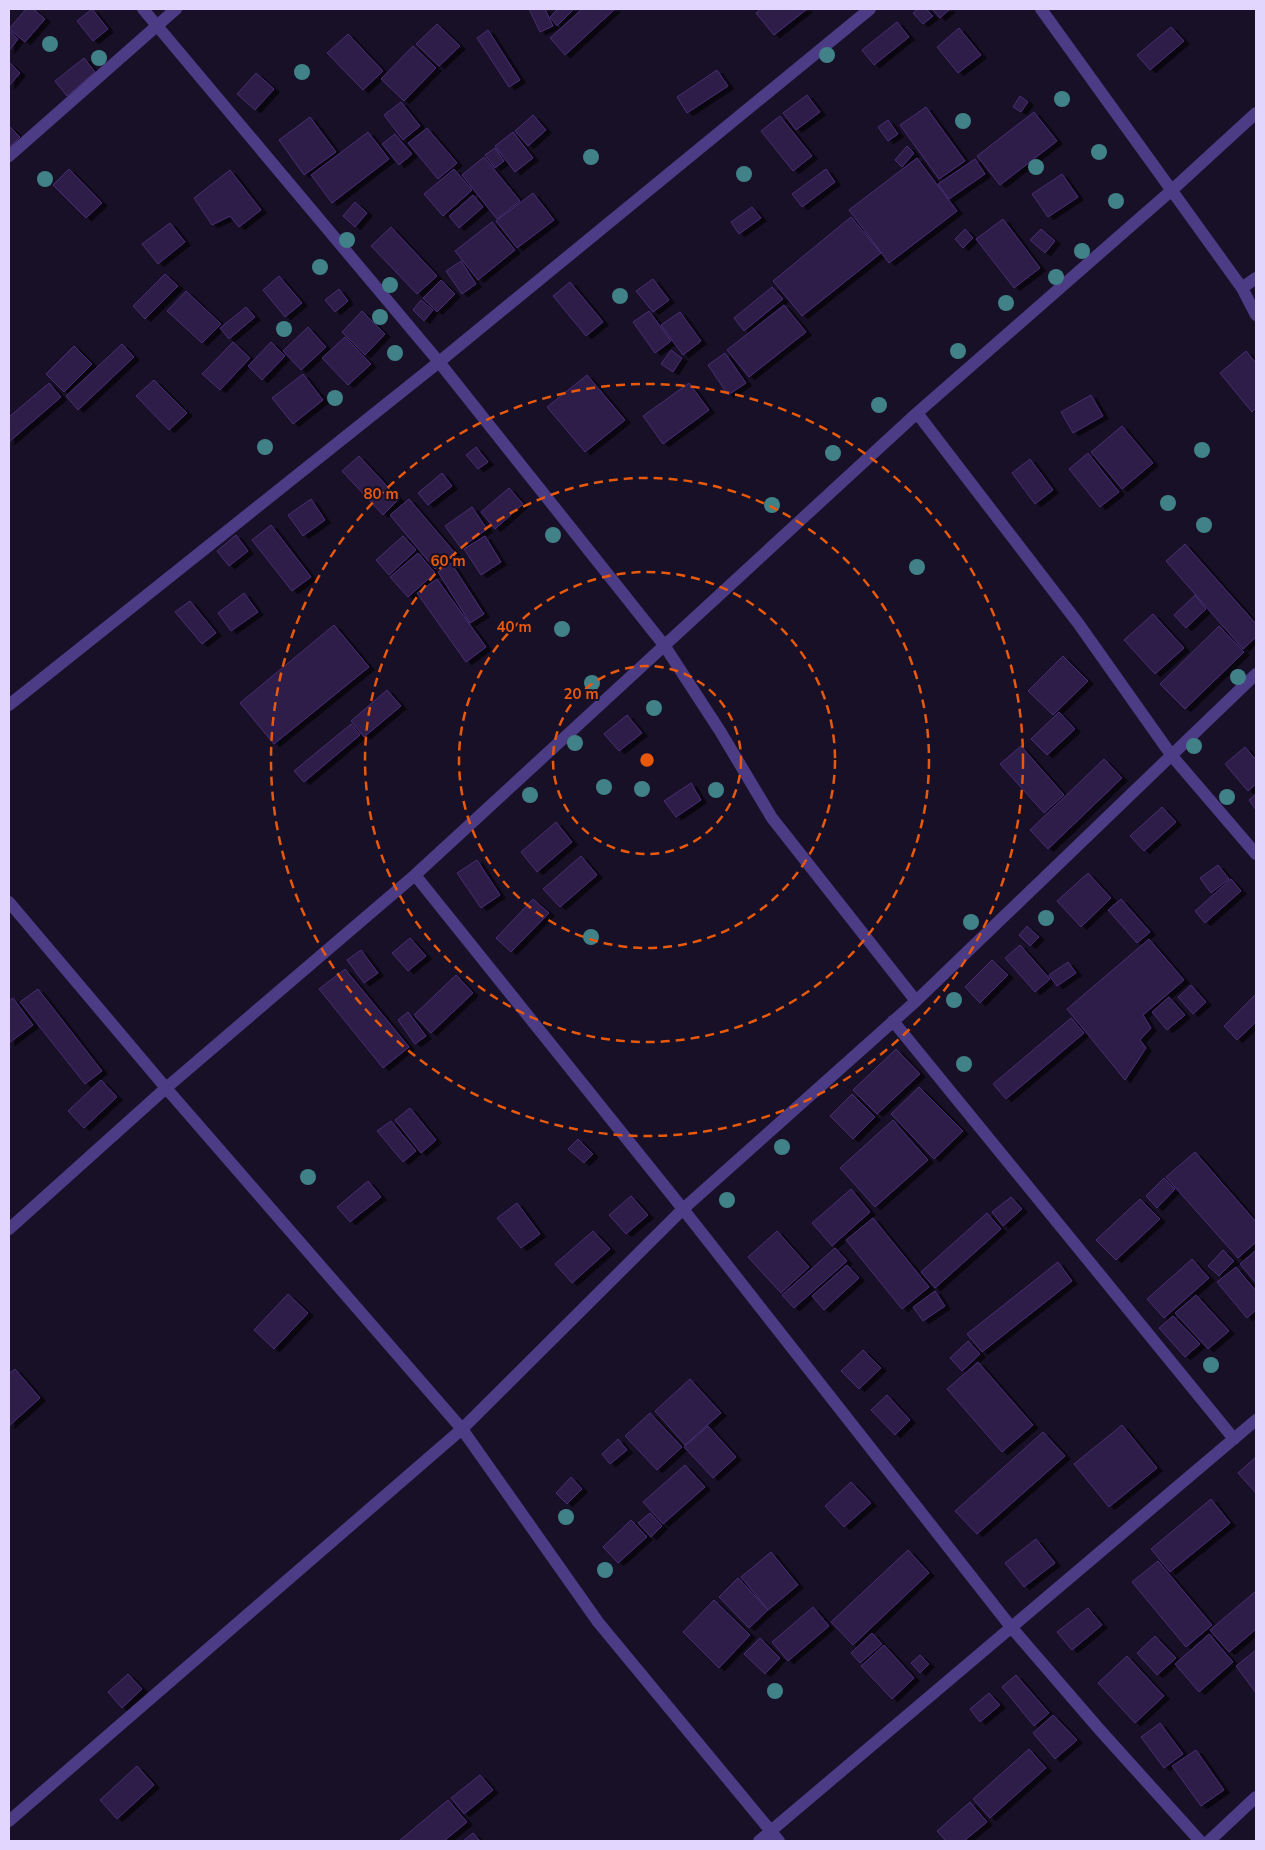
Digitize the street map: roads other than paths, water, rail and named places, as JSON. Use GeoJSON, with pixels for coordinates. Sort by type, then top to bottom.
{"type":"FeatureCollection","features":[{"type":"Feature","properties":{"kind":"street"},"geometry":{"type":"LineString","coordinates":[[143,9],[439,362],[664,645],[720,731],[772,818],[916,1001]]}},
{"type":"Feature","properties":{"kind":"street"},"geometry":{"type":"LineString","coordinates":[[9,156],[176,9]]}},
{"type":"Feature","properties":{"kind":"street"},"geometry":{"type":"LineString","coordinates":[[9,705],[439,362],[870,9]]}},
{"type":"Feature","properties":{"kind":"street"},"geometry":{"type":"LineString","coordinates":[[1041,9],[1242,288],[1256,315]]}},
{"type":"Feature","properties":{"kind":"street"},"geometry":{"type":"LineString","coordinates":[[9,1229],[166,1088],[415,875],[917,413],[1172,190],[1256,113]]}},
{"type":"Feature","properties":{"kind":"street"},"geometry":{"type":"LineString","coordinates":[[1242,288],[1256,278]]}},
{"type":"Feature","properties":{"kind":"street"},"geometry":{"type":"LineString","coordinates":[[917,413],[1078,623],[1172,756],[1256,854]]}},
{"type":"Feature","properties":{"kind":"street"},"geometry":{"type":"LineString","coordinates":[[9,1821],[462,1429],[683,1209],[916,1001],[1256,674]]}},
{"type":"Feature","properties":{"kind":"street"},"geometry":{"type":"LineString","coordinates":[[415,875],[683,1209],[1011,1627],[1200,1841]]}},
{"type":"Feature","properties":{"kind":"street"},"geometry":{"type":"LineString","coordinates":[[9,902],[166,1088],[462,1429],[598,1622],[775,1836]]}},
{"type":"Feature","properties":{"kind":"street"},"geometry":{"type":"LineString","coordinates":[[893,1021],[1234,1439]]}},
{"type":"Feature","properties":{"kind":"street"},"geometry":{"type":"LineString","coordinates":[[759,1841],[775,1836],[1011,1627],[1256,1420]]}},
{"type":"Feature","properties":{"kind":"street"},"geometry":{"type":"LineString","coordinates":[[1208,1841],[1256,1797]]}}]}
